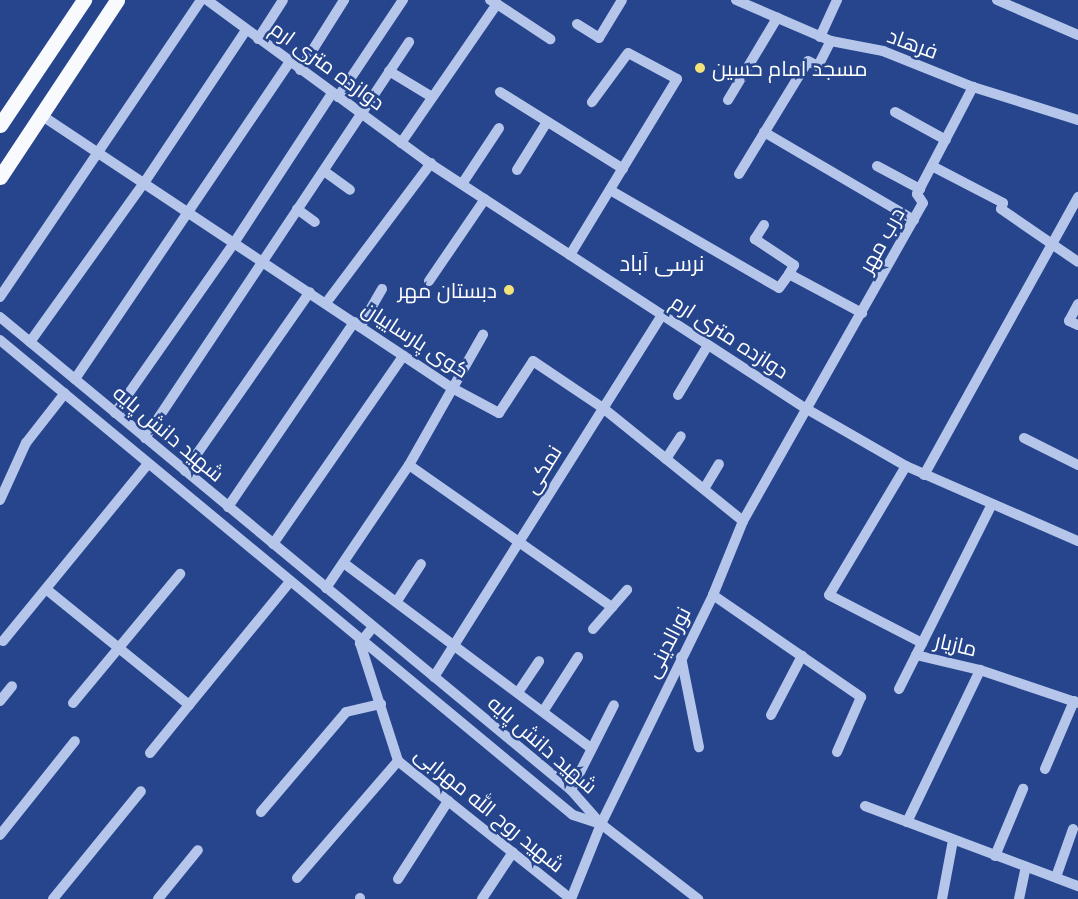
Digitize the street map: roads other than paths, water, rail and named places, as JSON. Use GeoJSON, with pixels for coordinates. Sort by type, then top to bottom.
{"type":"FeatureCollection","features":[{"type":"Feature","properties":{"kind":"main road"},"geometry":{"type":"LineString","coordinates":[[0,125],[84,0]]}},
{"type":"Feature","properties":{"kind":"main road"},"geometry":{"type":"LineString","coordinates":[[0,177],[117,0]]}},
{"type":"Feature","properties":{"kind":"street"},"geometry":{"type":"LineString","coordinates":[[0,297],[201,0]]}},
{"type":"Feature","properties":{"kind":"street"},"geometry":{"type":"LineString","coordinates":[[258,39],[283,0]]}},
{"type":"Feature","properties":{"kind":"street"},"geometry":{"type":"LineString","coordinates":[[300,70],[344,0]]}},
{"type":"Feature","properties":{"kind":"street"},"geometry":{"type":"LineString","coordinates":[[115,413],[403,0]]}},
{"type":"Feature","properties":{"kind":"street"},"geometry":{"type":"LineString","coordinates":[[577,24],[599,38],[622,0]]}},
{"type":"Feature","properties":{"kind":"street","name":"فرهاد"},"geometry":{"type":"LineString","coordinates":[[736,0],[826,39],[883,51],[973,87],[1078,120]]}},
{"type":"Feature","properties":{"kind":"street"},"geometry":{"type":"LineString","coordinates":[[740,174],[808,61],[818,66],[837,0]]}},
{"type":"Feature","properties":{"kind":"street"},"geometry":{"type":"LineString","coordinates":[[997,0],[1078,35]]}},
{"type":"Feature","properties":{"kind":"street","name":"دوازده متری ارم"},"geometry":{"type":"LineString","coordinates":[[212,2],[290,63],[431,163],[805,408],[924,475],[991,506],[1076,537]]}},
{"type":"Feature","properties":{"kind":"street"},"geometry":{"type":"LineString","coordinates":[[401,142],[494,2],[550,39]]}},
{"type":"Feature","properties":{"kind":"street"},"geometry":{"type":"LineString","coordinates":[[728,100],[777,18]]}},
{"type":"Feature","properties":{"kind":"street"},"geometry":{"type":"LineString","coordinates":[[30,342],[144,183],[246,30]]}},
{"type":"Feature","properties":{"kind":"street"},"geometry":{"type":"LineString","coordinates":[[145,438],[324,171],[360,113],[410,42]]}},
{"type":"Feature","properties":{"kind":"street"},"geometry":{"type":"LineString","coordinates":[[570,255],[677,80],[628,53],[592,102]]}},
{"type":"Feature","properties":{"kind":"street"},"geometry":{"type":"LineString","coordinates":[[75,380],[290,63]]}},
{"type":"Feature","properties":{"kind":"street"},"geometry":{"type":"LineString","coordinates":[[389,71],[432,97]]}},
{"type":"Feature","properties":{"kind":"street","name":"درب مهر"},"geometry":{"type":"LineString","coordinates":[[805,408],[862,313],[923,203],[917,194],[973,87]]}},
{"type":"Feature","properties":{"kind":"street"},"geometry":{"type":"LineString","coordinates":[[500,92],[623,169]]}},
{"type":"Feature","properties":{"kind":"street"},"geometry":{"type":"LineString","coordinates":[[895,112],[946,140]]}},
{"type":"Feature","properties":{"kind":"street","name":"کوی پارساییان"},"geometry":{"type":"LineString","coordinates":[[41,115],[454,390],[500,413],[533,361],[603,408],[743,521]]}},
{"type":"Feature","properties":{"kind":"street"},"geometry":{"type":"LineString","coordinates":[[517,170],[547,122]]}},
{"type":"Feature","properties":{"kind":"street"},"geometry":{"type":"LineString","coordinates":[[462,184],[499,128]]}},
{"type":"Feature","properties":{"kind":"street"},"geometry":{"type":"LineString","coordinates":[[764,132],[914,220]]}},
{"type":"Feature","properties":{"kind":"street"},"geometry":{"type":"LineString","coordinates":[[326,303],[431,163]]}},
{"type":"Feature","properties":{"kind":"street"},"geometry":{"type":"LineString","coordinates":[[877,166],[920,189]]}},
{"type":"Feature","properties":{"kind":"street"},"geometry":{"type":"LineString","coordinates":[[932,166],[1003,203],[1001,209],[1078,262]]}},
{"type":"Feature","properties":{"kind":"street"},"geometry":{"type":"LineString","coordinates":[[324,171],[350,190]]}},
{"type":"Feature","properties":{"kind":"street"},"geometry":{"type":"LineString","coordinates":[[610,190],[779,288],[794,265],[755,239],[764,225]]}},
{"type":"Feature","properties":{"kind":"street"},"geometry":{"type":"LineString","coordinates":[[924,475],[1078,197]]}},
{"type":"Feature","properties":{"kind":"street"},"geometry":{"type":"LineString","coordinates":[[429,281],[484,198]]}},
{"type":"Feature","properties":{"kind":"street"},"geometry":{"type":"LineString","coordinates":[[297,209],[315,222]]}},
{"type":"Feature","properties":{"kind":"street"},"geometry":{"type":"LineString","coordinates":[[789,274],[862,313]]}},
{"type":"Feature","properties":{"kind":"street"},"geometry":{"type":"LineString","coordinates":[[228,507],[382,289]]}},
{"type":"Feature","properties":{"kind":"street"},"geometry":{"type":"LineString","coordinates":[[185,471],[310,292]]}},
{"type":"Feature","properties":{"kind":"street"},"geometry":{"type":"LineString","coordinates":[[1078,304],[1069,321],[1078,325]]}},
{"type":"Feature","properties":{"kind":"street","name":"نمکی"},"geometry":{"type":"LineString","coordinates":[[434,677],[662,315]]}},
{"type":"Feature","properties":{"kind":"street","name":"شهید دانش پایه"},"geometry":{"type":"LineString","coordinates":[[0,316],[571,790],[601,824]]}},
{"type":"Feature","properties":{"kind":"street"},"geometry":{"type":"LineString","coordinates":[[326,588],[345,564],[409,465],[454,390],[483,335]]}},
{"type":"Feature","properties":{"kind":"street","name":"شهید دانش پایه"},"geometry":{"type":"LineString","coordinates":[[0,340],[360,643],[573,815],[601,824]]}},
{"type":"Feature","properties":{"kind":"street"},"geometry":{"type":"LineString","coordinates":[[678,395],[708,345]]}},
{"type":"Feature","properties":{"kind":"street"},"geometry":{"type":"LineString","coordinates":[[273,544],[403,356]]}},
{"type":"Feature","properties":{"kind":"street"},"geometry":{"type":"LineString","coordinates":[[0,500],[4,485],[26,443],[64,393]]}},
{"type":"Feature","properties":{"kind":"street","name":"نورالدینی"},"geometry":{"type":"LineString","coordinates":[[571,899],[601,824],[713,595],[743,521],[805,408]]}},
{"type":"Feature","properties":{"kind":"street"},"geometry":{"type":"LineString","coordinates":[[666,459],[681,436]]}},
{"type":"Feature","properties":{"kind":"street"},"geometry":{"type":"LineString","coordinates":[[1024,438],[1078,465]]}},
{"type":"Feature","properties":{"kind":"street"},"geometry":{"type":"LineString","coordinates":[[3,641],[148,464]]}},
{"type":"Feature","properties":{"kind":"street"},"geometry":{"type":"LineString","coordinates":[[704,489],[719,464]]}},
{"type":"Feature","properties":{"kind":"street"},"geometry":{"type":"LineString","coordinates":[[409,465],[612,607]]}},
{"type":"Feature","properties":{"kind":"street"},"geometry":{"type":"LineString","coordinates":[[906,466],[830,595],[922,643]]}},
{"type":"Feature","properties":{"kind":"street","name":"مازیار"},"geometry":{"type":"LineString","coordinates":[[991,506],[916,655],[980,670],[1076,702]]}},
{"type":"Feature","properties":{"kind":"street"},"geometry":{"type":"LineString","coordinates":[[345,564],[519,691],[591,748]]}},
{"type":"Feature","properties":{"kind":"street"},"geometry":{"type":"LineString","coordinates":[[396,601],[421,564]]}},
{"type":"Feature","properties":{"kind":"street"},"geometry":{"type":"LineString","coordinates":[[73,703],[180,574]]}},
{"type":"Feature","properties":{"kind":"street"},"geometry":{"type":"LineString","coordinates":[[150,753],[289,583]]}},
{"type":"Feature","properties":{"kind":"street"},"geometry":{"type":"LineString","coordinates":[[46,589],[189,705]]}},
{"type":"Feature","properties":{"kind":"street"},"geometry":{"type":"LineString","coordinates":[[593,629],[627,590]]}},
{"type":"Feature","properties":{"kind":"street"},"geometry":{"type":"LineString","coordinates":[[713,595],[861,697],[837,752]]}},
{"type":"Feature","properties":{"kind":"street"},"geometry":{"type":"LineString","coordinates":[[360,643],[373,627]]}},
{"type":"Feature","properties":{"kind":"street","name":"شهید روح الله مهرابی"},"geometry":{"type":"LineString","coordinates":[[360,643],[398,761],[571,899]]}},
{"type":"Feature","properties":{"kind":"street"},"geometry":{"type":"LineString","coordinates":[[899,689],[916,655]]}},
{"type":"Feature","properties":{"kind":"street"},"geometry":{"type":"LineString","coordinates":[[771,715],[802,656]]}},
{"type":"Feature","properties":{"kind":"street"},"geometry":{"type":"LineString","coordinates":[[544,710],[578,657]]}},
{"type":"Feature","properties":{"kind":"street"},"geometry":{"type":"LineString","coordinates":[[681,657],[699,747]]}},
{"type":"Feature","properties":{"kind":"street"},"geometry":{"type":"LineString","coordinates":[[519,691],[538,661]]}},
{"type":"Feature","properties":{"kind":"street"},"geometry":{"type":"LineString","coordinates":[[908,822],[980,670]]}},
{"type":"Feature","properties":{"kind":"street"},"geometry":{"type":"LineString","coordinates":[[0,701],[12,686]]}},
{"type":"Feature","properties":{"kind":"street"},"geometry":{"type":"LineString","coordinates":[[1045,769],[1076,702]]}},
{"type":"Feature","properties":{"kind":"street"},"geometry":{"type":"LineString","coordinates":[[261,812],[345,712],[381,704]]}},
{"type":"Feature","properties":{"kind":"street"},"geometry":{"type":"LineString","coordinates":[[571,790],[614,705]]}},
{"type":"Feature","properties":{"kind":"street"},"geometry":{"type":"LineString","coordinates":[[0,835],[75,741]]}},
{"type":"Feature","properties":{"kind":"street"},"geometry":{"type":"LineString","coordinates":[[297,878],[398,761]]}},
{"type":"Feature","properties":{"kind":"street"},"geometry":{"type":"LineString","coordinates":[[995,856],[1023,789]]}},
{"type":"Feature","properties":{"kind":"street"},"geometry":{"type":"LineString","coordinates":[[53,899],[141,791]]}},
{"type":"Feature","properties":{"kind":"street"},"geometry":{"type":"LineString","coordinates":[[398,879],[448,801]]}},
{"type":"Feature","properties":{"kind":"street"},"geometry":{"type":"LineString","coordinates":[[865,806],[1078,886]]}},
{"type":"Feature","properties":{"kind":"street"},"geometry":{"type":"LineString","coordinates":[[601,824],[698,899]]}},
{"type":"Feature","properties":{"kind":"street"},"geometry":{"type":"LineString","coordinates":[[1056,877],[1073,829]]}},
{"type":"Feature","properties":{"kind":"street"},"geometry":{"type":"LineString","coordinates":[[942,899],[953,840]]}},
{"type":"Feature","properties":{"kind":"street"},"geometry":{"type":"LineString","coordinates":[[158,899],[198,850]]}},
{"type":"Feature","properties":{"kind":"street"},"geometry":{"type":"LineString","coordinates":[[482,899],[513,852]]}},
{"type":"Feature","properties":{"kind":"street"},"geometry":{"type":"LineString","coordinates":[[1019,899],[1026,867]]}},
{"type":"Feature","properties":{"kind":"place","name":"مسجد امام حسین"},"geometry":{"type":"Point","coordinates":[700,68]}},
{"type":"Feature","properties":{"kind":"place","name":"دبستان مهر"},"geometry":{"type":"Point","coordinates":[509,290]}},
{"type":"Feature","properties":{"kind":"district","name":"نرسی آباد"},"geometry":{"type":"Point","coordinates":[662,264]}}]}
